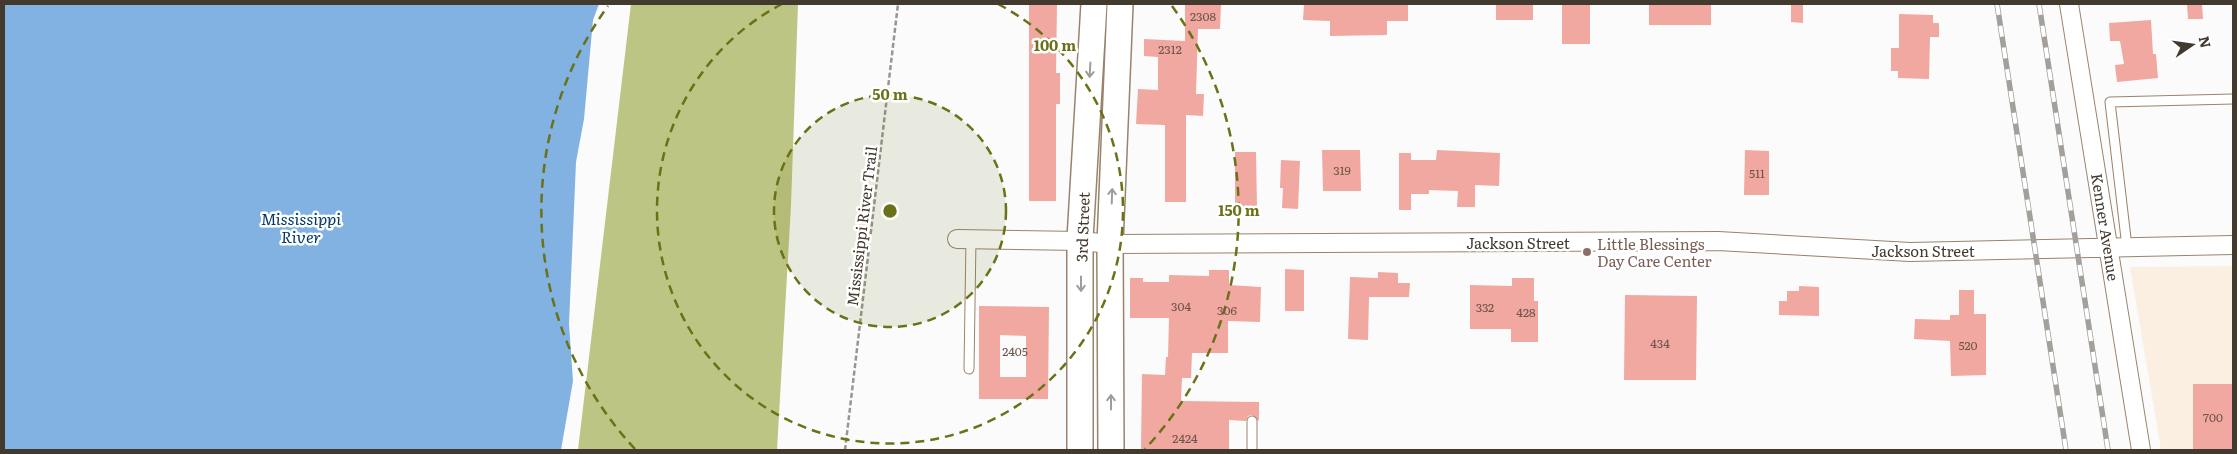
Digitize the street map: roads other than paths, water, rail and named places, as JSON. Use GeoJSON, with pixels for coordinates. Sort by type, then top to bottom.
{"type":"FeatureCollection","features":[{"type":"Feature","properties":{"kind":"main road","name":"3rd Street"},"geometry":{"type":"LineString","coordinates":[[1080,450],[1081,241],[1094,4]]}},
{"type":"Feature","properties":{"kind":"main road","name":"3rd Street"},"geometry":{"type":"LineString","coordinates":[[1111,450],[1110,244],[1120,4]]}},
{"type":"Feature","properties":{"kind":"street","name":"Kenner Avenue"},"geometry":{"type":"LineString","coordinates":[[2069,4],[2119,247],[2142,450]]}},
{"type":"Feature","properties":{"kind":"street","name":"Jackson Street"},"geometry":{"type":"LineString","coordinates":[[964,239],[1081,241],[1110,244],[1718,241],[1910,252],[2233,245]]}},
{"type":"Feature","properties":{"kind":"lane"},"geometry":{"type":"LineString","coordinates":[[2119,247],[2110,102],[2233,99]]}},
{"type":"Feature","properties":{"kind":"lane"},"geometry":{"type":"LineString","coordinates":[[964,239],[969,369]]}},
{"type":"Feature","properties":{"kind":"lane"},"geometry":{"type":"LineString","coordinates":[[1252,421],[1252,450]]}},
{"type":"Feature","properties":{"kind":"water","name":"Mississippi River"},"geometry":{"type":"Polygon","coordinates":[[[4,4],[599,4],[593,20],[584,119],[576,162],[569,324],[573,381],[561,450],[4,450],[4,4]]]}},
{"type":"Feature","properties":{"kind":"railway"},"geometry":{"type":"LineString","coordinates":[[1997,4],[2066,450]]}},
{"type":"Feature","properties":{"kind":"railway"},"geometry":{"type":"LineString","coordinates":[[2039,4],[2108,450]]}},
{"type":"Feature","properties":{"kind":"place","name":"Little Blessings Day Care Center"},"geometry":{"type":"Point","coordinates":[1587,252]}}]}
